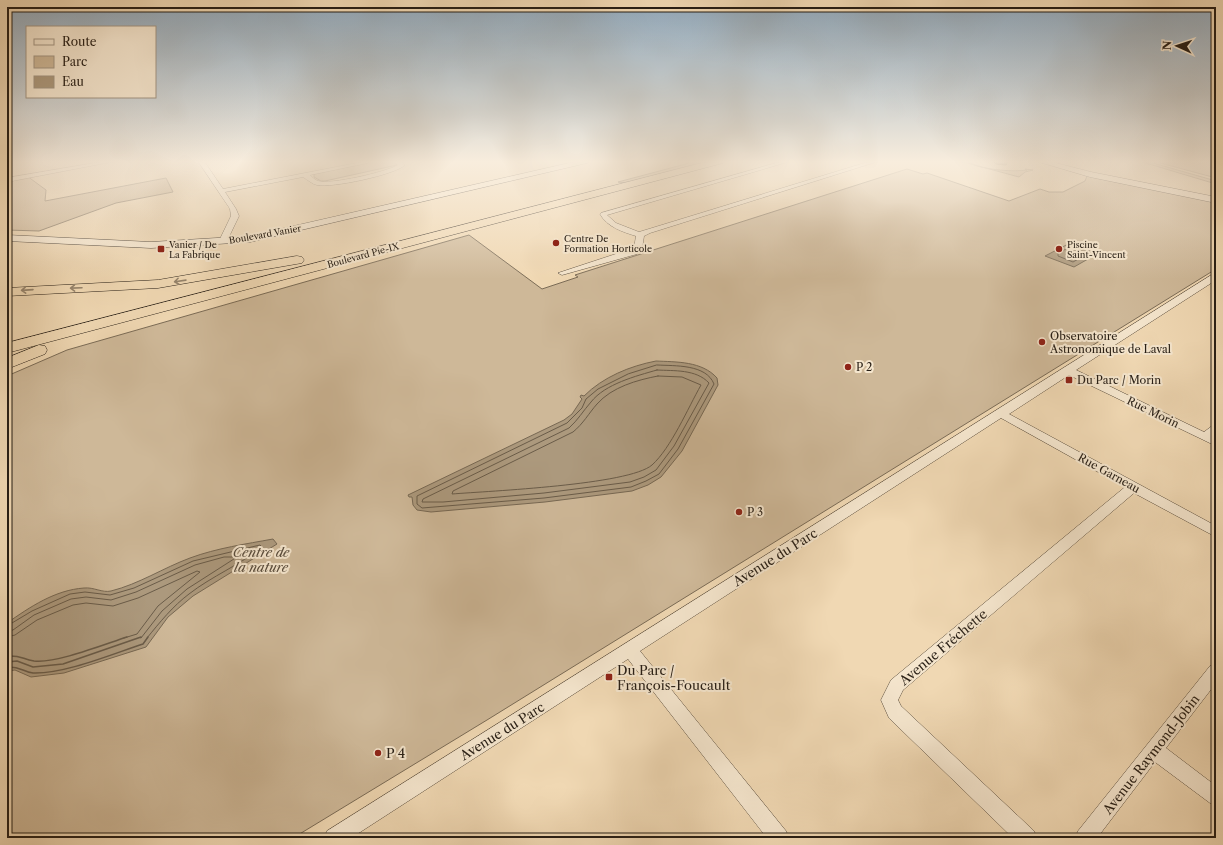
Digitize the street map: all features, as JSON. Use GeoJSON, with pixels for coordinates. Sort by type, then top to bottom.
{"type":"FeatureCollection","features":[{"type":"Feature","properties":{"kind":"highway","name":"Boulevard Pie-IX"},"geometry":{"type":"LineString","coordinates":[[7,339],[536,200]]}},
{"type":"Feature","properties":{"kind":"highway","name":"Boulevard Pie-IX"},"geometry":{"type":"LineString","coordinates":[[7,348],[569,200]]}},
{"type":"Feature","properties":{"kind":"highway"},"geometry":{"type":"LineString","coordinates":[[7,292],[158,284],[320,256]]}},
{"type":"Feature","properties":{"kind":"highway"},"geometry":{"type":"LineString","coordinates":[[7,364],[48,347],[152,310]]}},
{"type":"Feature","properties":{"kind":"street"},"geometry":{"type":"LineString","coordinates":[[224,238],[235,216],[233,208],[228,200]]}},
{"type":"Feature","properties":{"kind":"street","name":"Boulevard Vanier"},"geometry":{"type":"LineString","coordinates":[[7,232],[161,238],[224,238],[394,200]]}},
{"type":"Feature","properties":{"kind":"street","name":"Boulevard Vanier"},"geometry":{"type":"LineString","coordinates":[[7,238],[151,245],[283,232],[418,200]]}},
{"type":"Feature","properties":{"kind":"street"},"geometry":{"type":"LineString","coordinates":[[646,200],[608,211],[603,214],[605,218],[627,231],[640,235],[647,231],[746,200]]}},
{"type":"Feature","properties":{"kind":"street"},"geometry":{"type":"LineString","coordinates":[[562,273],[634,252],[638,249],[640,235]]}},
{"type":"Feature","properties":{"kind":"street","name":"Avenue du Parc"},"geometry":{"type":"LineString","coordinates":[[334,838],[1070,371],[1216,276]]}},
{"type":"Feature","properties":{"kind":"street","name":"Rue Morin"},"geometry":{"type":"LineString","coordinates":[[1070,371],[1216,442]]}},
{"type":"Feature","properties":{"kind":"street","name":"Rue Garneau"},"geometry":{"type":"LineString","coordinates":[[1002,414],[1216,532]]}},
{"type":"Feature","properties":{"kind":"street"},"geometry":{"type":"LineString","coordinates":[[1205,437],[1216,427]]}},
{"type":"Feature","properties":{"kind":"street","name":"Avenue Fréchette"},"geometry":{"type":"LineString","coordinates":[[1027,838],[895,712],[889,700],[897,685],[1134,486]]}},
{"type":"Feature","properties":{"kind":"street"},"geometry":{"type":"LineString","coordinates":[[630,650],[779,838]]}},
{"type":"Feature","properties":{"kind":"street","name":"Avenue Raymond-Jobin"},"geometry":{"type":"LineString","coordinates":[[1085,838],[1216,671]]}},
{"type":"Feature","properties":{"kind":"street"},"geometry":{"type":"LineString","coordinates":[[1154,750],[1216,797]]}},
{"type":"Feature","properties":{"kind":"green space"},"geometry":{"type":"Polygon","coordinates":[[[7,200],[129,200],[116,203],[39,231],[7,230],[7,200]]]}},
{"type":"Feature","properties":{"kind":"green space","name":"Centre de la nature"},"geometry":{"type":"Polygon","coordinates":[[[809,200],[1208,200],[1216,202],[1216,269],[487,720],[293,838],[7,838],[7,376],[67,350],[469,235],[542,289],[578,277],[575,275],[809,200]]]}},
{"type":"Feature","properties":{"kind":"water"},"geometry":{"type":"Polygon","coordinates":[[[1074,241],[1102,251],[1074,267],[1045,256],[1074,241]]]}},
{"type":"Feature","properties":{"kind":"water"},"geometry":{"type":"Polygon","coordinates":[[[656,361],[696,365],[704,368],[717,378],[718,385],[682,451],[661,477],[648,485],[632,491],[545,502],[431,512],[417,510],[413,505],[412,497],[409,497],[408,495],[564,420],[572,414],[582,399],[580,397],[581,395],[584,396],[591,389],[617,373],[656,361]]]}},
{"type":"Feature","properties":{"kind":"water"},"geometry":{"type":"Polygon","coordinates":[[[273,539],[277,544],[193,596],[168,617],[146,647],[64,673],[31,677],[15,670],[7,671],[7,623],[43,600],[73,589],[88,588],[111,591],[200,555],[273,539]]]}},
{"type":"Feature","properties":{"kind":"place","name":"Centre De Formation Horticole"},"geometry":{"type":"Point","coordinates":[556,243]}},
{"type":"Feature","properties":{"kind":"place","name":"Vanier / De La Fabrique"},"geometry":{"type":"Point","coordinates":[161,249]}},
{"type":"Feature","properties":{"kind":"place","name":"Piscine Saint-Vincent"},"geometry":{"type":"Point","coordinates":[1059,249]}},
{"type":"Feature","properties":{"kind":"place","name":"Observatoire Astronomique de Laval"},"geometry":{"type":"Point","coordinates":[1042,342]}},
{"type":"Feature","properties":{"kind":"place","name":"P 2"},"geometry":{"type":"Point","coordinates":[848,367]}},
{"type":"Feature","properties":{"kind":"place","name":"Du Parc / Morin"},"geometry":{"type":"Point","coordinates":[1069,380]}},
{"type":"Feature","properties":{"kind":"place","name":"P 3"},"geometry":{"type":"Point","coordinates":[739,512]}},
{"type":"Feature","properties":{"kind":"place","name":"Du Parc / François-Foucault"},"geometry":{"type":"Point","coordinates":[609,677]}},
{"type":"Feature","properties":{"kind":"place","name":"P 4"},"geometry":{"type":"Point","coordinates":[378,753]}}]}
